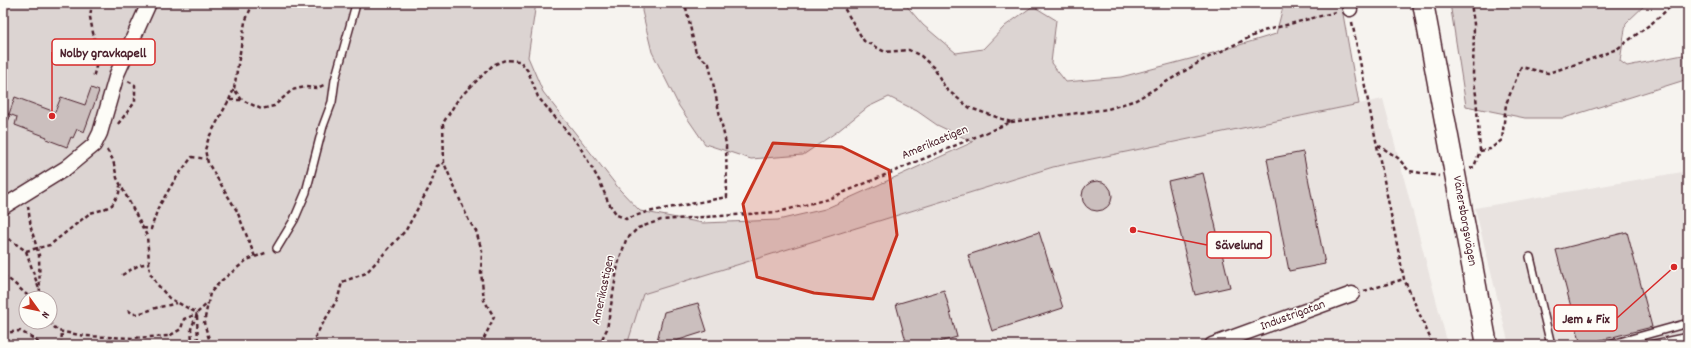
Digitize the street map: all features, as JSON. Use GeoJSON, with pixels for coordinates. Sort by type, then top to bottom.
{"type":"FeatureCollection","features":[{"type":"Feature","properties":{"kind":"main road","name":"Vänersborgsvägen"},"geometry":{"type":"LineString","coordinates":[[1423,3],[1442,97],[1487,345]]}},
{"type":"Feature","properties":{"kind":"main road","name":"Vänersborgsvägen"},"geometry":{"type":"LineString","coordinates":[[1427,3],[1442,97]]}},
{"type":"Feature","properties":{"kind":"street"},"geometry":{"type":"LineString","coordinates":[[3,207],[66,168],[94,145],[100,133],[117,74],[149,3]]}},
{"type":"Feature","properties":{"kind":"street","name":"Industrigatan"},"geometry":{"type":"LineString","coordinates":[[1212,345],[1352,294]]}},
{"type":"Feature","properties":{"kind":"lane"},"geometry":{"type":"LineString","coordinates":[[277,248],[294,220],[306,192],[323,126],[332,102],[335,80],[355,8],[355,3]]}},
{"type":"Feature","properties":{"kind":"lane"},"geometry":{"type":"LineString","coordinates":[[1530,257],[1551,345]]}},
{"type":"Feature","properties":{"kind":"lane"},"geometry":{"type":"LineString","coordinates":[[1609,345],[1688,322]]}},
{"type":"Feature","properties":{"kind":"lane"},"geometry":{"type":"LineString","coordinates":[[1650,345],[1688,337]]}},
{"type":"Feature","properties":{"kind":"path"},"geometry":{"type":"LineString","coordinates":[[92,3],[90,17],[98,59],[93,78]]}},
{"type":"Feature","properties":{"kind":"path"},"geometry":{"type":"LineString","coordinates":[[253,3],[245,22],[234,89],[209,137],[205,150],[208,163],[237,211],[255,257]]}},
{"type":"Feature","properties":{"kind":"path"},"geometry":{"type":"LineString","coordinates":[[481,345],[494,317],[484,300],[481,272],[482,250],[476,231],[469,221],[444,163],[443,124],[459,98],[493,65],[505,60],[520,61],[528,71],[538,97],[580,147],[600,182],[608,202],[617,215],[626,219],[647,212],[727,197],[726,144],[708,64],[696,53],[685,3]]}},
{"type":"Feature","properties":{"kind":"path"},"geometry":{"type":"LineString","coordinates":[[841,3],[864,41],[885,52],[908,50],[921,56],[934,68],[946,89],[970,108],[1011,122]]}},
{"type":"Feature","properties":{"kind":"path"},"geometry":{"type":"LineString","coordinates":[[1377,144],[1398,158],[1409,171],[1443,176],[1474,167],[1480,151],[1473,74],[1474,24],[1471,3]]}},
{"type":"Feature","properties":{"kind":"path"},"geometry":{"type":"LineString","coordinates":[[1480,151],[1490,149],[1502,140],[1506,104],[1521,67],[1548,73],[1617,49],[1652,23],[1675,3]]}},
{"type":"Feature","properties":{"kind":"path"},"geometry":{"type":"LineString","coordinates":[[1349,6],[1404,279],[1431,340],[1431,345]]}},
{"type":"Feature","properties":{"kind":"path","name":"Amerikastigen"},"geometry":{"type":"LineString","coordinates":[[599,345],[607,329],[618,264],[626,240],[638,228],[661,220],[778,212],[828,198],[1011,122],[1108,109],[1136,100],[1203,60],[1263,31],[1349,6]]}},
{"type":"Feature","properties":{"kind":"path"},"geometry":{"type":"LineString","coordinates":[[117,74],[135,85],[135,102],[118,125],[100,133],[113,160],[117,178],[147,236],[150,273],[157,284],[170,298],[197,313]]}},
{"type":"Feature","properties":{"kind":"path"},"geometry":{"type":"LineString","coordinates":[[229,100],[242,100],[261,109],[274,106],[292,90],[305,87],[317,88],[335,80]]}},
{"type":"Feature","properties":{"kind":"path"},"geometry":{"type":"LineString","coordinates":[[234,89],[242,100]]}},
{"type":"Feature","properties":{"kind":"path"},"geometry":{"type":"LineString","coordinates":[[143,228],[151,229],[158,208],[174,181],[192,158],[207,159]]}},
{"type":"Feature","properties":{"kind":"path"},"geometry":{"type":"LineString","coordinates":[[316,345],[316,336],[338,298],[342,282],[366,273],[406,230],[431,184],[437,166],[444,163]]}},
{"type":"Feature","properties":{"kind":"path"},"geometry":{"type":"LineString","coordinates":[[26,252],[50,245],[90,213],[102,210],[112,205],[119,193],[121,185]]}},
{"type":"Feature","properties":{"kind":"path"},"geometry":{"type":"LineString","coordinates":[[27,192],[31,228],[39,255],[38,278],[40,290]]}},
{"type":"Feature","properties":{"kind":"path"},"geometry":{"type":"LineString","coordinates":[[3,235],[26,252],[40,290]]}},
{"type":"Feature","properties":{"kind":"path"},"geometry":{"type":"LineString","coordinates":[[211,345],[204,323],[210,293],[221,281],[247,260],[277,248]]}},
{"type":"Feature","properties":{"kind":"path"},"geometry":{"type":"LineString","coordinates":[[122,275],[139,265],[150,263]]}},
{"type":"Feature","properties":{"kind":"path"},"geometry":{"type":"LineString","coordinates":[[3,276],[16,284],[21,290]]}},
{"type":"Feature","properties":{"kind":"path"},"geometry":{"type":"LineString","coordinates":[[1352,294],[1404,279]]}},
{"type":"Feature","properties":{"kind":"path"},"geometry":{"type":"LineString","coordinates":[[128,310],[133,314],[146,313],[152,309],[168,306],[176,302]]}},
{"type":"Feature","properties":{"kind":"path"},"geometry":{"type":"LineString","coordinates":[[57,330],[85,336],[132,338],[169,336],[181,329],[184,318],[197,313],[208,303]]}},
{"type":"Feature","properties":{"kind":"path"},"geometry":{"type":"LineString","coordinates":[[191,345],[191,329],[197,313]]}},
{"type":"Feature","properties":{"kind":"path"},"geometry":{"type":"LineString","coordinates":[[197,313],[198,345]]}},
{"type":"Feature","properties":{"kind":"path"},"geometry":{"type":"LineString","coordinates":[[3,333],[20,331],[42,345]]}},
{"type":"Feature","properties":{"kind":"path"},"geometry":{"type":"LineString","coordinates":[[61,345],[62,332]]}},
{"type":"Feature","properties":{"kind":"highlighted area"},"geometry":{"type":"Polygon","coordinates":[[[773,143],[842,147],[889,170],[897,235],[873,299],[814,293],[757,277],[743,204],[773,143]]]}},
{"type":"Feature","properties":{"kind":"shaded area"},"geometry":{"type":"Polygon","coordinates":[[[3,3],[536,3],[528,57],[543,92],[620,190],[640,211],[703,223],[778,220],[825,209],[973,142],[937,125],[917,111],[889,97],[868,107],[838,131],[803,155],[751,159],[705,144],[679,106],[652,52],[642,11],[643,3],[904,3],[923,25],[956,53],[983,49],[1005,26],[1033,6],[1056,20],[1051,63],[1066,82],[1121,77],[1213,53],[1276,34],[1284,3],[1341,3],[1359,104],[1053,167],[643,294],[627,345],[3,345],[3,3]]]}},
{"type":"Feature","properties":{"kind":"shaded area"},"geometry":{"type":"Polygon","coordinates":[[[1450,3],[1647,3],[1626,23],[1620,61],[1627,66],[1688,54],[1688,79],[1564,118],[1525,118],[1466,106],[1450,3]]]}},
{"type":"Feature","properties":{"kind":"shaded area"},"geometry":{"type":"Polygon","coordinates":[[[1383,99],[1448,345],[627,345],[643,294],[1053,167],[1383,99]]]}},
{"type":"Feature","properties":{"kind":"shaded area"},"geometry":{"type":"Polygon","coordinates":[[[1688,171],[1688,345],[1509,345],[1475,208],[1688,171]]]}},
{"type":"Feature","properties":{"kind":"building"},"geometry":{"type":"Polygon","coordinates":[[[91,88],[99,91],[84,132],[77,129],[73,138],[71,137],[67,147],[46,139],[47,137],[15,125],[17,117],[9,114],[15,97],[55,112],[61,97],[85,105],[91,88]]]}},
{"type":"Feature","properties":{"kind":"building"},"geometry":{"type":"Polygon","coordinates":[[[1303,152],[1325,264],[1289,271],[1267,159],[1303,152]]]}},
{"type":"Feature","properties":{"kind":"building"},"geometry":{"type":"Polygon","coordinates":[[[1203,173],[1230,287],[1195,295],[1168,181],[1203,173]]]}},
{"type":"Feature","properties":{"kind":"building"},"geometry":{"type":"Polygon","coordinates":[[[1097,181],[1108,185],[1112,196],[1108,207],[1097,211],[1086,207],[1082,196],[1086,185],[1097,181]]]}},
{"type":"Feature","properties":{"kind":"building"},"geometry":{"type":"Polygon","coordinates":[[[1039,232],[1063,308],[992,331],[968,255],[1039,232]]]}},
{"type":"Feature","properties":{"kind":"building"},"geometry":{"type":"Polygon","coordinates":[[[1627,232],[1652,327],[1581,345],[1556,250],[1627,232]]]}},
{"type":"Feature","properties":{"kind":"building"},"geometry":{"type":"Polygon","coordinates":[[[944,290],[957,337],[929,345],[907,345],[896,304],[944,290]]]}},
{"type":"Feature","properties":{"kind":"building"},"geometry":{"type":"Polygon","coordinates":[[[698,303],[707,331],[663,345],[656,345],[664,312],[698,303]]]}},
{"type":"Feature","properties":{"kind":"place","name":"Nolby gravkapell"},"geometry":{"type":"Point","coordinates":[52,116]}},
{"type":"Feature","properties":{"kind":"place","name":"Sävelund"},"geometry":{"type":"Point","coordinates":[1133,230]}},
{"type":"Feature","properties":{"kind":"place","name":"Jem & Fix"},"geometry":{"type":"Point","coordinates":[1674,267]}}]}
